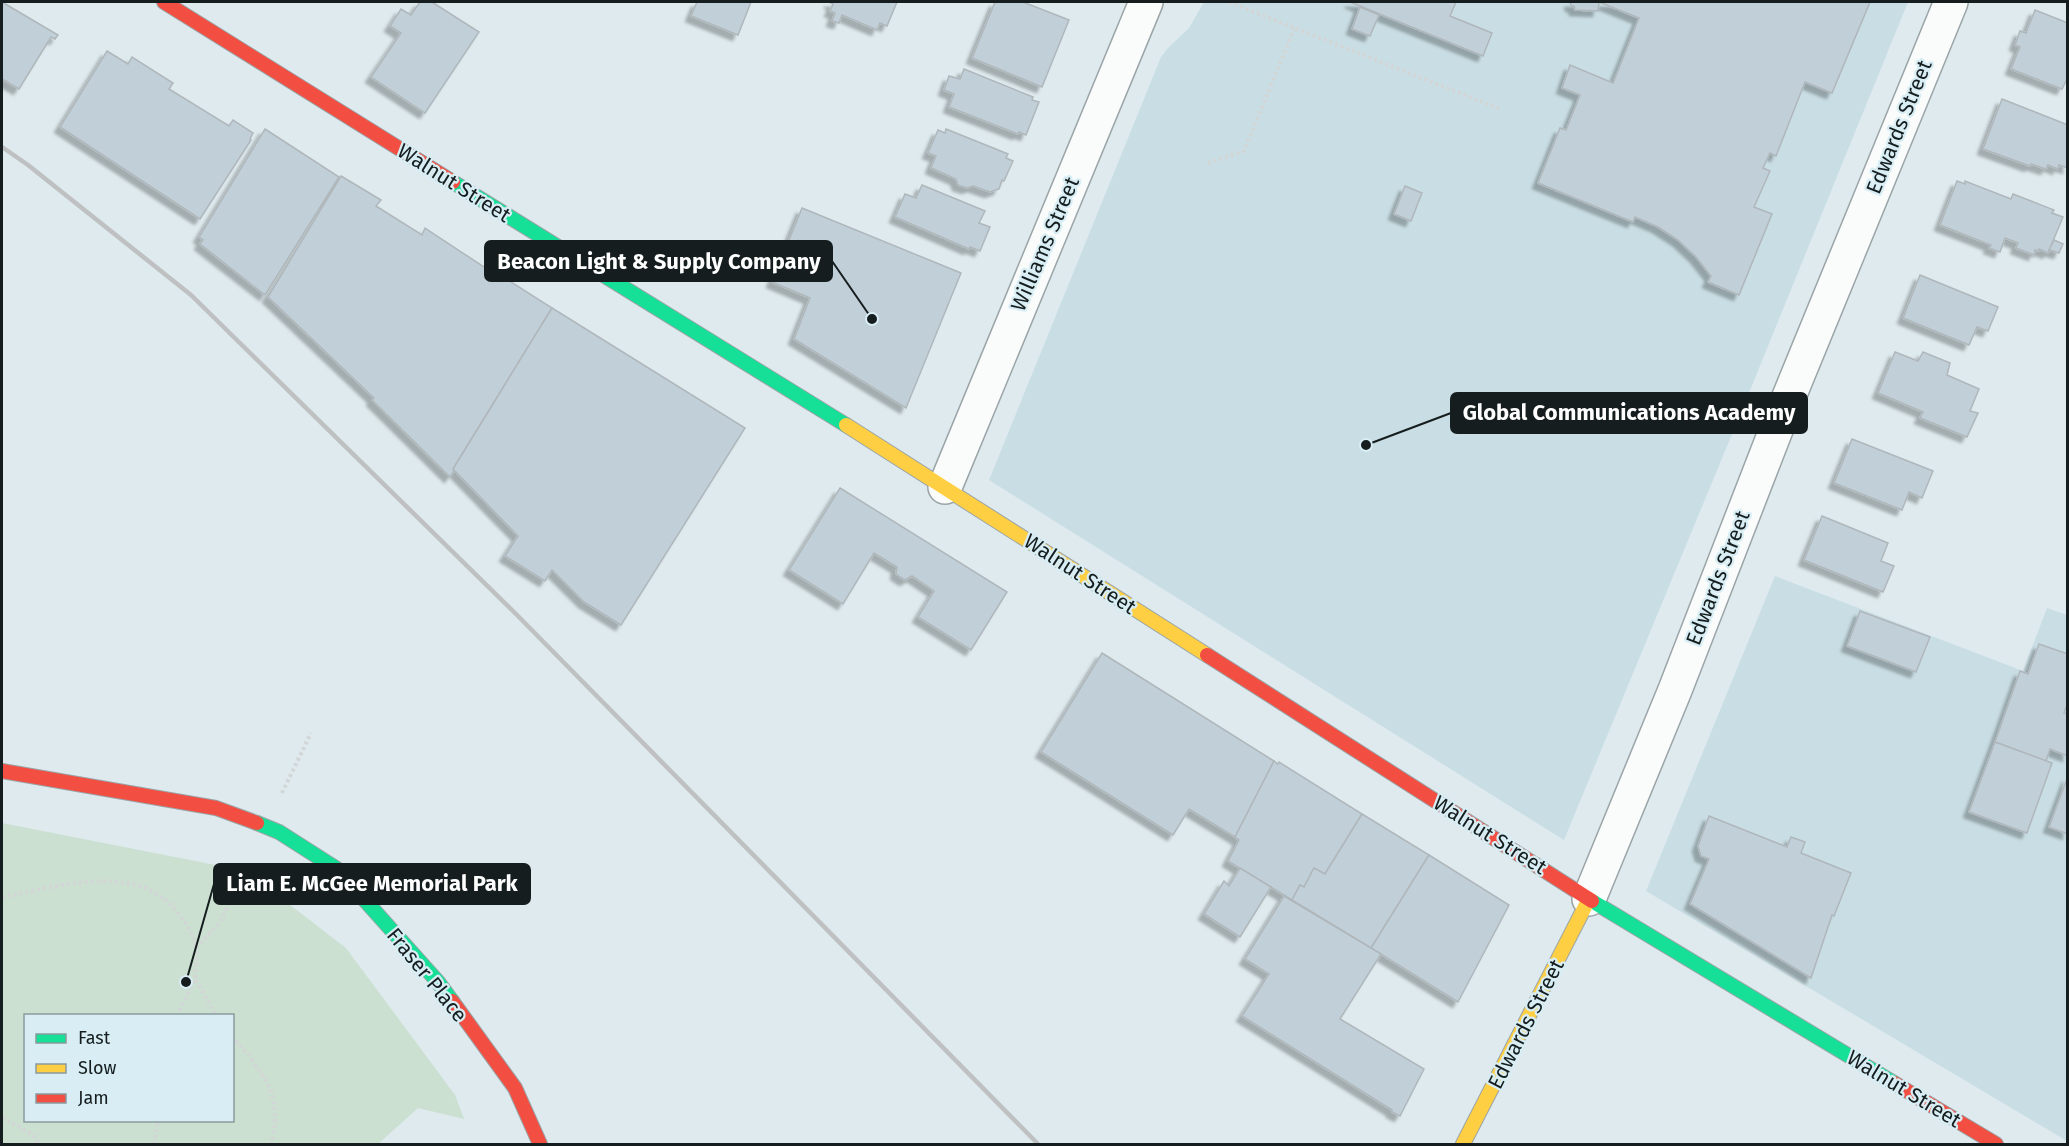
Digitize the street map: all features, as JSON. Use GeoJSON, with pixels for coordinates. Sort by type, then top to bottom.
{"type":"FeatureCollection","features":[{"type":"Feature","properties":{"kind":"street","name":"Walnut Street"},"geometry":{"type":"LineString","coordinates":[[164,2],[945,487],[1590,899],[1996,1144]]}},
{"type":"Feature","properties":{"kind":"street","name":"Edwards Street"},"geometry":{"type":"LineString","coordinates":[[1463,1144],[1590,899],[1786,404],[1951,2]]}},
{"type":"Feature","properties":{"kind":"street","name":"Williams Street"},"geometry":{"type":"LineString","coordinates":[[945,487],[1139,4]]}},
{"type":"Feature","properties":{"kind":"street","name":"Fraser Place"},"geometry":{"type":"LineString","coordinates":[[2,771],[216,808],[279,832],[337,869],[438,982],[515,1089],[540,1144]]}},
{"type":"Feature","properties":{"kind":"path"},"geometry":{"type":"LineString","coordinates":[[1229,2],[1500,109]]}},
{"type":"Feature","properties":{"kind":"path"},"geometry":{"type":"LineString","coordinates":[[1208,163],[1244,151],[1294,29]]}},
{"type":"Feature","properties":{"kind":"path"},"geometry":{"type":"LineString","coordinates":[[282,793],[311,733]]}},
{"type":"Feature","properties":{"kind":"path"},"geometry":{"type":"LineString","coordinates":[[197,946],[220,922],[249,865]]}},
{"type":"Feature","properties":{"kind":"path"},"geometry":{"type":"LineString","coordinates":[[2,897],[88,880],[134,883],[153,891],[172,906],[190,929],[197,946],[195,979],[178,1014]]}},
{"type":"Feature","properties":{"kind":"path"},"geometry":{"type":"LineString","coordinates":[[195,979],[215,1014]]}},
{"type":"Feature","properties":{"kind":"path"},"geometry":{"type":"LineString","coordinates":[[234,1039],[268,1084],[274,1102],[276,1121],[271,1144]]}},
{"type":"Feature","properties":{"kind":"path"},"geometry":{"type":"LineString","coordinates":[[2,1117],[33,1135],[39,1144]]}},
{"type":"Feature","properties":{"kind":"path"},"geometry":{"type":"LineString","coordinates":[[154,1144],[158,1122]]}},
{"type":"Feature","properties":{"kind":"shaded area"},"geometry":{"type":"Polygon","coordinates":[[[1204,2],[1908,2],[1564,840],[989,480],[1161,57],[1189,28],[1204,2]]]}},
{"type":"Feature","properties":{"kind":"shaded area"},"geometry":{"type":"Polygon","coordinates":[[[1775,576],[2023,671],[2047,608],[2067,615],[2067,1141],[1646,891],[1775,576]]]}},
{"type":"Feature","properties":{"kind":"green space"},"geometry":{"type":"Polygon","coordinates":[[[2,823],[246,871],[346,948],[455,1095],[464,1119],[418,1108],[378,1144],[2,1144],[2,823]]]}},
{"type":"Feature","properties":{"kind":"building"},"geometry":{"type":"Polygon","coordinates":[[[2,2],[58,35],[55,39],[51,37],[19,89],[2,79],[2,2]]]}},
{"type":"Feature","properties":{"kind":"building"},"geometry":{"type":"Polygon","coordinates":[[[420,2],[432,2],[479,32],[425,113],[371,77],[401,33],[390,26],[401,9],[411,15],[420,2]]]}},
{"type":"Feature","properties":{"kind":"building"},"geometry":{"type":"Polygon","coordinates":[[[697,2],[751,2],[738,35],[691,16],[697,2]]]}},
{"type":"Feature","properties":{"kind":"building"},"geometry":{"type":"Polygon","coordinates":[[[829,2],[897,2],[887,26],[880,23],[877,30],[842,15],[839,23],[832,21],[835,13],[830,11],[833,4],[829,2]]]}},
{"type":"Feature","properties":{"kind":"building"},"geometry":{"type":"Polygon","coordinates":[[[995,2],[1023,2],[1069,20],[1042,87],[972,58],[995,2]]]}},
{"type":"Feature","properties":{"kind":"building"},"geometry":{"type":"Polygon","coordinates":[[[1350,2],[1456,2],[1450,16],[1492,33],[1483,56],[1350,2]]]}},
{"type":"Feature","properties":{"kind":"building"},"geometry":{"type":"Polygon","coordinates":[[[1570,2],[1599,2],[1598,11],[1575,10],[1570,2]]]}},
{"type":"Feature","properties":{"kind":"building"},"geometry":{"type":"Polygon","coordinates":[[[1599,2],[1870,2],[1832,93],[1805,82],[1776,156],[1770,153],[1763,168],[1770,171],[1754,207],[1772,214],[1739,295],[1708,282],[1711,276],[1696,257],[1678,240],[1658,227],[1635,217],[1633,222],[1538,183],[1560,128],[1566,130],[1580,95],[1562,88],[1570,65],[1613,83],[1639,18],[1599,2]]]}},
{"type":"Feature","properties":{"kind":"building"},"geometry":{"type":"Polygon","coordinates":[[[1360,7],[1379,15],[1370,36],[1352,29],[1360,7]]]}},
{"type":"Feature","properties":{"kind":"building"},"geometry":{"type":"Polygon","coordinates":[[[2035,10],[2068,23],[2068,77],[2062,89],[2011,69],[2020,47],[2015,45],[2020,31],[2026,33],[2035,10]]]}},
{"type":"Feature","properties":{"kind":"building"},"geometry":{"type":"Polygon","coordinates":[[[107,51],[128,64],[132,57],[173,83],[169,89],[229,126],[233,120],[253,133],[251,140],[200,219],[60,127],[107,51]]]}},
{"type":"Feature","properties":{"kind":"building"},"geometry":{"type":"Polygon","coordinates":[[[964,69],[1033,97],[1032,100],[1039,102],[1026,135],[949,107],[954,94],[944,90],[949,76],[960,79],[964,69]]]}},
{"type":"Feature","properties":{"kind":"building"},"geometry":{"type":"Polygon","coordinates":[[[2002,99],[2068,125],[2068,168],[2059,165],[2058,169],[2048,165],[2046,169],[2031,164],[2030,166],[1983,149],[2002,99]]]}},
{"type":"Feature","properties":{"kind":"building"},"geometry":{"type":"Polygon","coordinates":[[[265,129],[339,177],[265,295],[200,244],[203,240],[199,237],[265,129]]]}},
{"type":"Feature","properties":{"kind":"building"},"geometry":{"type":"Polygon","coordinates":[[[946,129],[1008,154],[1006,158],[1013,161],[999,189],[990,192],[973,186],[967,188],[958,185],[956,179],[931,168],[936,156],[928,153],[938,130],[945,133],[946,129]]]}},
{"type":"Feature","properties":{"kind":"building"},"geometry":{"type":"Polygon","coordinates":[[[341,176],[381,200],[376,206],[422,235],[425,228],[493,273],[494,271],[552,308],[450,477],[372,400],[374,398],[268,297],[341,176]]]}},
{"type":"Feature","properties":{"kind":"building"},"geometry":{"type":"Polygon","coordinates":[[[1957,181],[1965,184],[1965,181],[2011,199],[2013,194],[2054,210],[2052,213],[2063,217],[2048,253],[2039,249],[2039,251],[2035,250],[2034,255],[2016,248],[2018,243],[2005,238],[2000,252],[1989,248],[1991,245],[1940,225],[1957,181]]]}},
{"type":"Feature","properties":{"kind":"building"},"geometry":{"type":"Polygon","coordinates":[[[922,185],[985,211],[979,223],[990,227],[980,251],[970,247],[969,249],[895,217],[905,194],[916,198],[922,185]]]}},
{"type":"Feature","properties":{"kind":"building"},"geometry":{"type":"Polygon","coordinates":[[[1405,186],[1422,193],[1411,221],[1394,214],[1405,186]]]}},
{"type":"Feature","properties":{"kind":"building"},"geometry":{"type":"Polygon","coordinates":[[[802,208],[961,273],[906,408],[794,339],[810,298],[772,282],[802,208]]]}},
{"type":"Feature","properties":{"kind":"building"},"geometry":{"type":"Polygon","coordinates":[[[2054,240],[2063,244],[2059,253],[2049,250],[2054,240]]]}},
{"type":"Feature","properties":{"kind":"building"},"geometry":{"type":"Polygon","coordinates":[[[1920,275],[1998,307],[1988,331],[1977,327],[1969,345],[1903,318],[1920,275]]]}},
{"type":"Feature","properties":{"kind":"building"},"geometry":{"type":"Polygon","coordinates":[[[552,308],[745,428],[621,625],[584,602],[552,570],[545,581],[505,556],[518,536],[453,469],[552,308]]]}},
{"type":"Feature","properties":{"kind":"building"},"geometry":{"type":"Polygon","coordinates":[[[1895,352],[1918,361],[1923,352],[1950,363],[1947,375],[1979,389],[1970,411],[1978,413],[1967,437],[1920,418],[1923,412],[1878,393],[1895,352]]]}},
{"type":"Feature","properties":{"kind":"building"},"geometry":{"type":"Polygon","coordinates":[[[1852,439],[1933,471],[1922,498],[1909,492],[1902,510],[1834,483],[1852,439]]]}},
{"type":"Feature","properties":{"kind":"building"},"geometry":{"type":"Polygon","coordinates":[[[840,488],[1007,592],[971,650],[918,617],[934,591],[912,576],[905,580],[896,574],[897,567],[874,553],[843,604],[789,570],[840,488]]]}},
{"type":"Feature","properties":{"kind":"building"},"geometry":{"type":"Polygon","coordinates":[[[1822,516],[1888,543],[1881,561],[1894,566],[1883,592],[1804,560],[1822,516]]]}},
{"type":"Feature","properties":{"kind":"building"},"geometry":{"type":"Polygon","coordinates":[[[1860,611],[1930,637],[1916,672],[1847,646],[1860,611]]]}},
{"type":"Feature","properties":{"kind":"building"},"geometry":{"type":"Polygon","coordinates":[[[2039,644],[2068,654],[2068,702],[2064,713],[2068,714],[2068,756],[2050,749],[2046,761],[1995,742],[2020,671],[2028,674],[2039,644]]]}},
{"type":"Feature","properties":{"kind":"building"},"geometry":{"type":"Polygon","coordinates":[[[1102,653],[1274,761],[1235,837],[1189,809],[1173,835],[1041,752],[1102,653]]]}},
{"type":"Feature","properties":{"kind":"building"},"geometry":{"type":"Polygon","coordinates":[[[1995,742],[2052,763],[2027,833],[1969,812],[1995,742]]]}},
{"type":"Feature","properties":{"kind":"building"},"geometry":{"type":"Polygon","coordinates":[[[1274,761],[1362,814],[1325,874],[1314,868],[1304,887],[1300,885],[1292,900],[1228,861],[1239,840],[1235,837],[1274,761]]]}},
{"type":"Feature","properties":{"kind":"building"},"geometry":{"type":"Polygon","coordinates":[[[2068,776],[2068,834],[2049,827],[2068,776]]]}},
{"type":"Feature","properties":{"kind":"building"},"geometry":{"type":"Polygon","coordinates":[[[1362,814],[1429,855],[1371,948],[1292,900],[1300,885],[1304,887],[1314,868],[1325,874],[1362,814]]]}},
{"type":"Feature","properties":{"kind":"building"},"geometry":{"type":"Polygon","coordinates":[[[1709,816],[1787,847],[1791,837],[1805,842],[1801,853],[1851,873],[1834,916],[1832,915],[1811,978],[1690,904],[1709,859],[1701,856],[1698,846],[1709,816]]]}},
{"type":"Feature","properties":{"kind":"building"},"geometry":{"type":"Polygon","coordinates":[[[1429,855],[1509,905],[1458,1002],[1371,948],[1429,855]]]}},
{"type":"Feature","properties":{"kind":"building"},"geometry":{"type":"Polygon","coordinates":[[[1240,868],[1271,887],[1240,937],[1204,914],[1224,881],[1229,886],[1240,868]]]}},
{"type":"Feature","properties":{"kind":"building"},"geometry":{"type":"Polygon","coordinates":[[[1284,896],[1381,954],[1340,1019],[1424,1069],[1400,1116],[1242,1016],[1269,974],[1245,959],[1284,896]]]}},
{"type":"Feature","properties":{"kind":"railway"},"geometry":{"type":"LineString","coordinates":[[2,147],[28,165],[191,295],[516,614],[1038,1144]]}},
{"type":"Feature","properties":{"kind":"traffic: fast"},"geometry":{"type":"LineString","coordinates":[[453,182],[846,425]]}},
{"type":"Feature","properties":{"kind":"traffic: fast"},"geometry":{"type":"LineString","coordinates":[[257,823],[279,832],[337,869],[438,982],[452,1001]]}},
{"type":"Feature","properties":{"kind":"traffic: fast"},"geometry":{"type":"LineString","coordinates":[[1592,901],[1894,1083]]}},
{"type":"Feature","properties":{"kind":"traffic: slow"},"geometry":{"type":"LineString","coordinates":[[846,425],[1207,655]]}},
{"type":"Feature","properties":{"kind":"traffic: slow"},"geometry":{"type":"LineString","coordinates":[[1463,1144],[1589,899]]}},
{"type":"Feature","properties":{"kind":"traffic: jam"},"geometry":{"type":"LineString","coordinates":[[164,2],[453,182]]}},
{"type":"Feature","properties":{"kind":"traffic: jam"},"geometry":{"type":"LineString","coordinates":[[1207,655],[1592,901]]}},
{"type":"Feature","properties":{"kind":"traffic: jam"},"geometry":{"type":"LineString","coordinates":[[2,771],[216,808],[257,823]]}},
{"type":"Feature","properties":{"kind":"traffic: jam"},"geometry":{"type":"LineString","coordinates":[[452,1001],[515,1088],[540,1144]]}},
{"type":"Feature","properties":{"kind":"traffic: jam"},"geometry":{"type":"LineString","coordinates":[[1894,1083],[1996,1144]]}},
{"type":"Feature","properties":{"kind":"place","name":"Beacon Light & Supply Company"},"geometry":{"type":"Point","coordinates":[872,319]}},
{"type":"Feature","properties":{"kind":"place","name":"Global Communications Academy"},"geometry":{"type":"Point","coordinates":[1366,445]}},
{"type":"Feature","properties":{"kind":"place","name":"Liam E. McGee Memorial Park"},"geometry":{"type":"Point","coordinates":[186,982]}}]}
